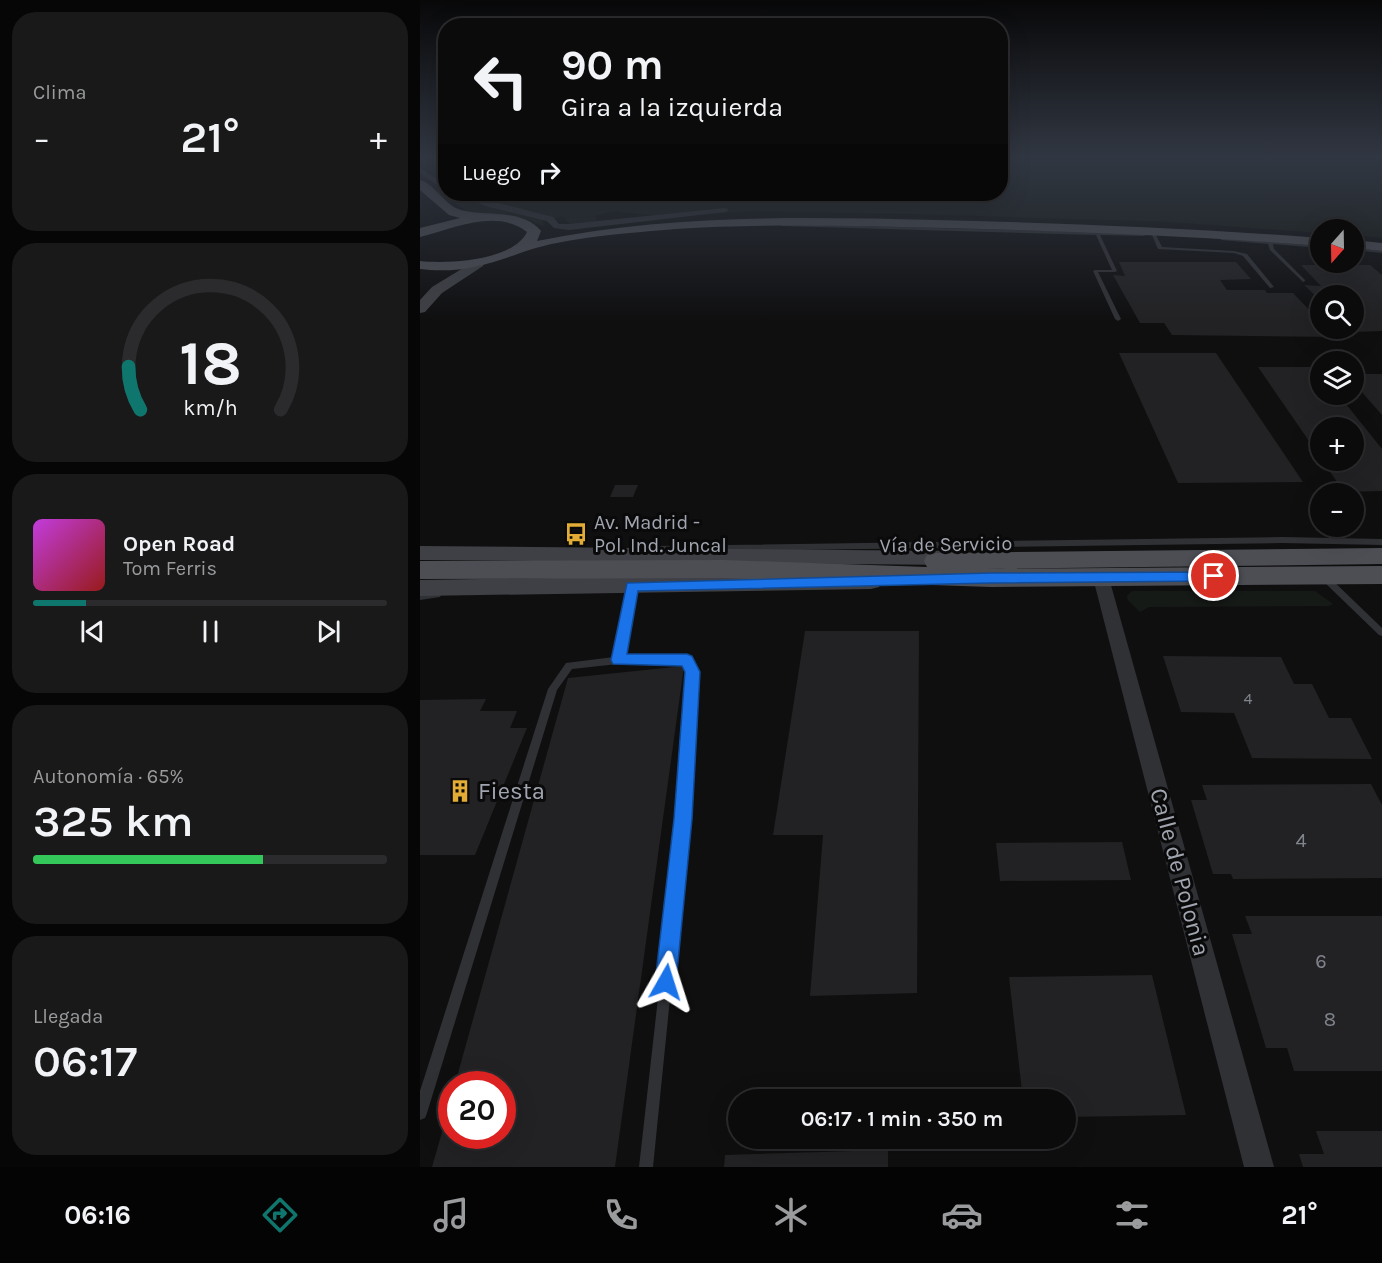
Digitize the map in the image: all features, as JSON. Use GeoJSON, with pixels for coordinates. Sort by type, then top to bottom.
{"type":"FeatureCollection","features":[{"type":"Feature","properties":{"kind":"main road"},"geometry":{"type":"LineString","coordinates":[[455,212],[483,219],[518,221],[529,225],[534,231],[585,232],[699,219],[771,215],[1149,225],[1310,236]]}},
{"type":"Feature","properties":{"kind":"main road"},"geometry":{"type":"LineString","coordinates":[[420,233],[458,222],[483,219]]}},
{"type":"Feature","properties":{"kind":"main road"},"geometry":{"type":"LineString","coordinates":[[420,265],[451,266],[478,263],[522,248],[590,236],[689,225],[777,220],[1106,228],[1310,241]]}},
{"type":"Feature","properties":{"kind":"main road"},"geometry":{"type":"LineString","coordinates":[[522,248],[530,242],[534,231]]}},
{"type":"Feature","properties":{"kind":"main road"},"geometry":{"type":"LineString","coordinates":[[1364,241],[1382,242]]}},
{"type":"Feature","properties":{"kind":"main road"},"geometry":{"type":"LineString","coordinates":[[1364,245],[1382,247]]}},
{"type":"Feature","properties":{"kind":"main road"},"geometry":{"type":"LineString","coordinates":[[420,570],[989,568],[1382,556]]}},
{"type":"Feature","properties":{"kind":"main road"},"geometry":{"type":"LineString","coordinates":[[989,568],[1101,578],[1382,575]]}},
{"type":"Feature","properties":{"kind":"street"},"geometry":{"type":"LineString","coordinates":[[523,212],[550,219],[556,226],[569,227],[702,212]]}},
{"type":"Feature","properties":{"kind":"street"},"geometry":{"type":"LineString","coordinates":[[420,309],[437,290],[478,263]]}},
{"type":"Feature","properties":{"kind":"street"},"geometry":{"type":"LineString","coordinates":[[420,553],[510,553],[989,568]]}},
{"type":"Feature","properties":{"kind":"street"},"geometry":{"type":"LineString","coordinates":[[420,588],[632,586],[989,568]]}},
{"type":"Feature","properties":{"kind":"street","name":"Calle de Polonia"},"geometry":{"type":"LineString","coordinates":[[1101,578],[1259,1167]]}},
{"type":"Feature","properties":{"kind":"lane"},"geometry":{"type":"LineString","coordinates":[[689,225],[1154,235],[1310,246]]}},
{"type":"Feature","properties":{"kind":"lane"},"geometry":{"type":"LineString","coordinates":[[1097,234],[1115,271],[1095,271],[1118,319]]}},
{"type":"Feature","properties":{"kind":"lane"},"geometry":{"type":"LineString","coordinates":[[1154,235],[1160,248],[1234,252],[1245,255],[1272,287]]}},
{"type":"Feature","properties":{"kind":"lane"},"geometry":{"type":"LineString","coordinates":[[1270,243],[1272,249],[1303,281]]}},
{"type":"Feature","properties":{"kind":"lane"},"geometry":{"type":"LineString","coordinates":[[1364,250],[1382,252]]}},
{"type":"Feature","properties":{"kind":"lane","name":"Vía de Servicio"},"geometry":{"type":"LineString","coordinates":[[510,553],[568,549],[729,546],[1282,540],[1382,542]]}},
{"type":"Feature","properties":{"kind":"lane"},"geometry":{"type":"LineString","coordinates":[[1322,575],[1382,633]]}},
{"type":"Feature","properties":{"kind":"lane"},"geometry":{"type":"LineString","coordinates":[[618,660],[632,586]]}},
{"type":"Feature","properties":{"kind":"lane"},"geometry":{"type":"LineString","coordinates":[[420,597],[488,588]]}},
{"type":"Feature","properties":{"kind":"lane"},"geometry":{"type":"LineString","coordinates":[[420,1113],[553,689],[569,666],[618,660],[687,660],[692,672],[683,819],[646,1167]]}},
{"type":"Feature","properties":{"kind":"shaded area"},"geometry":{"type":"Polygon","coordinates":[[[468,212],[608,212],[595,216],[598,222],[571,226],[564,217],[543,220],[544,227],[527,219],[468,212]]]}},
{"type":"Feature","properties":{"kind":"shaded area"},"geometry":{"type":"Polygon","coordinates":[[[627,212],[733,212],[666,217],[627,212]]]}},
{"type":"Feature","properties":{"kind":"shaded area"},"geometry":{"type":"Polygon","coordinates":[[[832,212],[1382,212],[1382,238],[1364,236],[1364,219],[1310,219],[1310,232],[1171,222],[832,212]]]}},
{"type":"Feature","properties":{"kind":"shaded area"},"geometry":{"type":"Polygon","coordinates":[[[1132,591],[1315,591],[1333,604],[1328,606],[1149,607],[1140,612],[1128,600],[1127,596],[1132,591]]]}},
{"type":"Feature","properties":{"kind":"building"},"geometry":{"type":"Polygon","coordinates":[[[1119,262],[1236,262],[1251,279],[1220,280],[1227,290],[1293,293],[1310,311],[1310,337],[1172,335],[1164,323],[1140,323],[1113,275],[1125,276],[1119,262]]]}},
{"type":"Feature","properties":{"kind":"building"},"geometry":{"type":"Polygon","coordinates":[[[1301,265],[1310,265],[1310,273],[1364,273],[1364,265],[1370,265],[1382,275],[1382,331],[1364,332],[1364,285],[1320,285],[1301,265]]]}},
{"type":"Feature","properties":{"kind":"building"},"geometry":{"type":"Polygon","coordinates":[[[1119,353],[1216,353],[1303,482],[1178,483],[1119,353]]]}},
{"type":"Feature","properties":{"kind":"building"},"geometry":{"type":"Polygon","coordinates":[[[1258,367],[1310,367],[1310,405],[1347,405],[1356,417],[1310,417],[1310,442],[1258,367]]]}},
{"type":"Feature","properties":{"kind":"building"},"geometry":{"type":"Polygon","coordinates":[[[1364,374],[1382,374],[1382,415],[1364,395],[1364,374]]]}},
{"type":"Feature","properties":{"kind":"building"},"geometry":{"type":"Polygon","coordinates":[[[1364,426],[1382,449],[1382,491],[1364,491],[1364,483],[1338,483],[1330,471],[1364,471],[1364,426]]]}},
{"type":"Feature","properties":{"kind":"building"},"geometry":{"type":"Polygon","coordinates":[[[615,485],[638,485],[633,497],[610,497],[615,485]]]}},
{"type":"Feature","properties":{"kind":"building"},"geometry":{"type":"Polygon","coordinates":[[[805,631],[919,631],[917,993],[810,996],[823,835],[773,835],[805,631]]]}},
{"type":"Feature","properties":{"kind":"building"},"geometry":{"type":"Polygon","coordinates":[[[1163,656],[1281,657],[1294,684],[1312,684],[1329,718],[1351,718],[1372,759],[1252,758],[1234,713],[1181,712],[1163,656]]]}},
{"type":"Feature","properties":{"kind":"building"},"geometry":{"type":"Polygon","coordinates":[[[684,666],[615,1167],[432,1167],[438,1146],[438,1149],[516,1149],[516,1071],[459,1071],[568,678],[684,666]]]}},
{"type":"Feature","properties":{"kind":"building","name":"Fiesta"},"geometry":{"type":"Polygon","coordinates":[[[486,699],[480,711],[517,711],[510,728],[527,728],[475,855],[420,855],[420,700],[486,699]]]}},
{"type":"Feature","properties":{"kind":"building"},"geometry":{"type":"Polygon","coordinates":[[[1371,784],[1382,805],[1382,878],[1233,879],[1231,874],[1213,874],[1191,800],[1207,800],[1202,785],[1371,784]]]}},
{"type":"Feature","properties":{"kind":"building"},"geometry":{"type":"Polygon","coordinates":[[[1122,842],[1131,880],[1000,881],[996,843],[1122,842]]]}},
{"type":"Feature","properties":{"kind":"building"},"geometry":{"type":"Polygon","coordinates":[[[1245,916],[1382,916],[1382,1071],[1294,1071],[1287,1048],[1266,1048],[1232,934],[1252,934],[1245,916]]]}},
{"type":"Feature","properties":{"kind":"building"},"geometry":{"type":"Polygon","coordinates":[[[1152,975],[1186,1115],[1076,1117],[1076,1089],[1022,1089],[1009,977],[1152,975]]]}},
{"type":"Feature","properties":{"kind":"building"},"geometry":{"type":"Polygon","coordinates":[[[1316,1131],[1382,1131],[1382,1167],[1303,1167],[1299,1154],[1324,1154],[1316,1131]]]}},
{"type":"Feature","properties":{"kind":"building"},"geometry":{"type":"Polygon","coordinates":[[[888,1150],[888,1167],[724,1167],[725,1155],[888,1150]]]}},
{"type":"Feature","properties":{"kind":"place","name":"Av. Madrid - Pol. Ind. Juncal"},"geometry":{"type":"Point","coordinates":[576,534]}},
{"type":"Feature","properties":{"kind":"place","name":"Fiesta"},"geometry":{"type":"Point","coordinates":[460,791]}},
{"type":"Feature","properties":{"kind":"route"},"geometry":{"type":"LineString","coordinates":[[666,982],[683,819],[692,672],[687,660],[618,660],[632,586],[991,578],[1214,576]]}}]}
